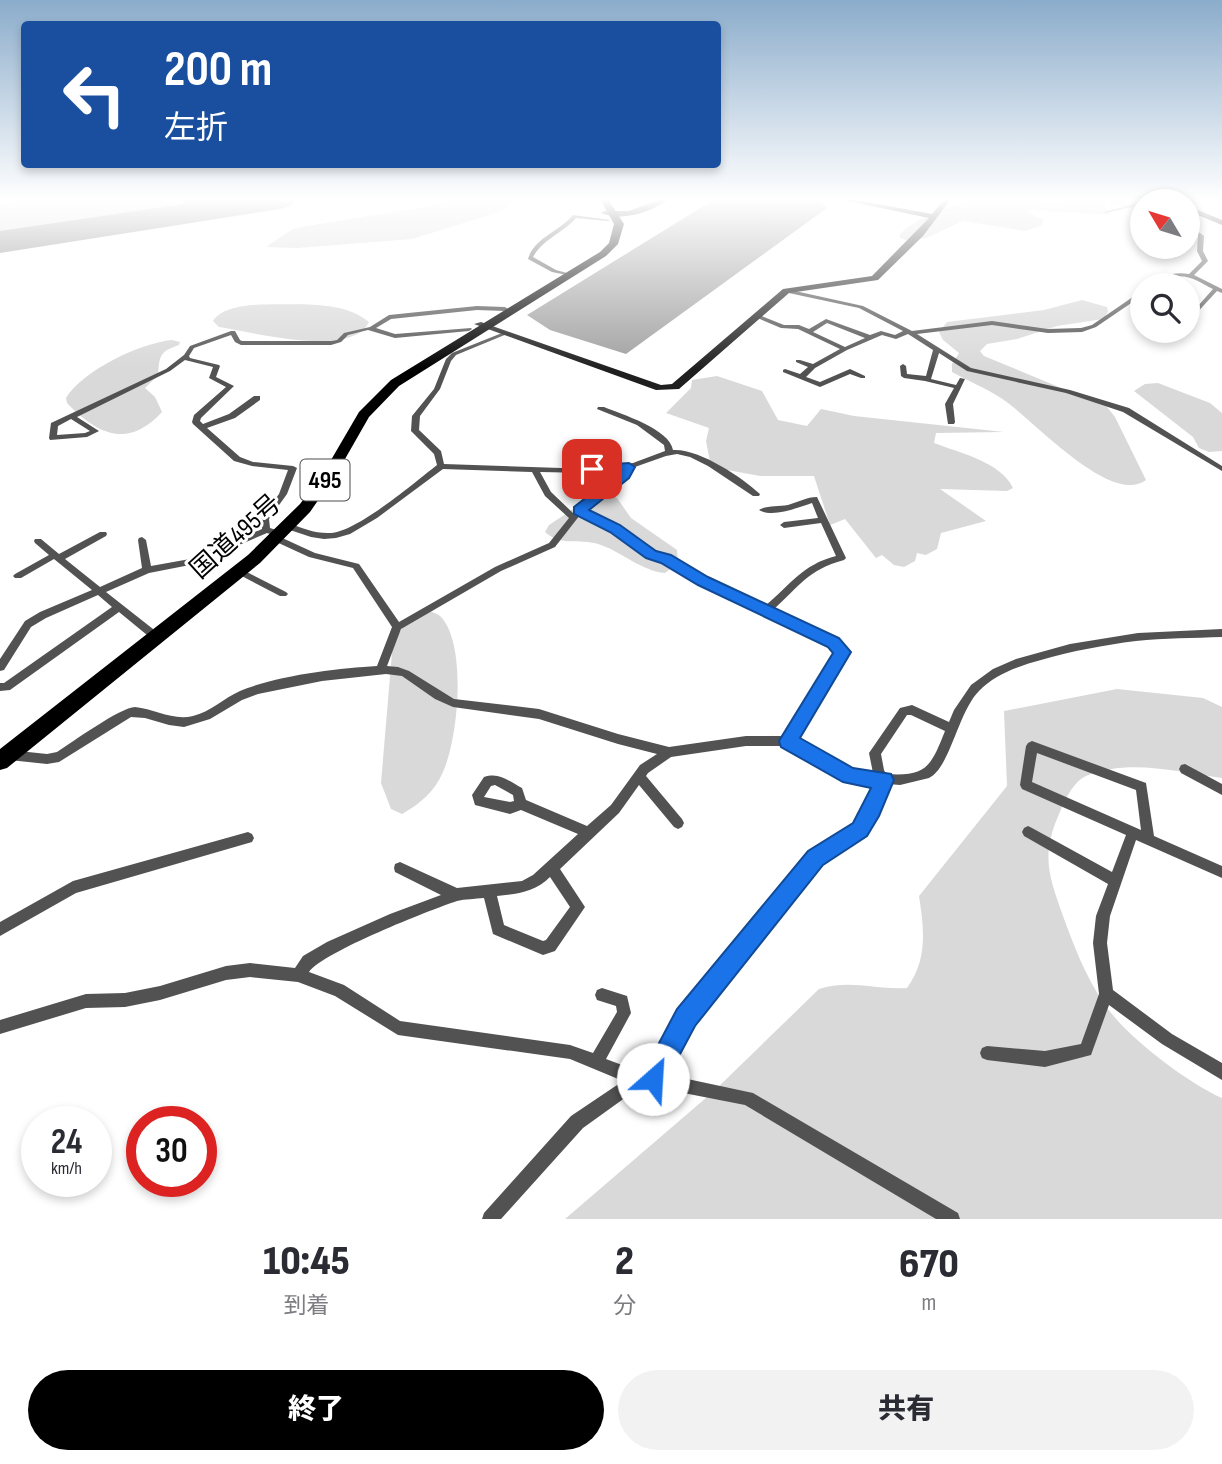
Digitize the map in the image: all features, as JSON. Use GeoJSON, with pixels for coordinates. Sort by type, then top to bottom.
{"type":"FeatureCollection","features":[{"type":"Feature","properties":{"kind":"highway","name":"国道495号"},"geometry":{"type":"LineString","coordinates":[[2,755],[272,533],[288,526],[330,473],[363,415],[395,383],[477,327],[591,256]]}},
{"type":"Feature","properties":{"kind":"highway","name":"国道495号"},"geometry":{"type":"LineString","coordinates":[[2,755],[239,571],[310,489],[357,414],[401,371],[600,256]]}},
{"type":"Feature","properties":{"kind":"street"},"geometry":{"type":"LineString","coordinates":[[531,256],[530,258],[565,274]]}},
{"type":"Feature","properties":{"kind":"street"},"geometry":{"type":"LineString","coordinates":[[71,416],[95,431],[87,435],[52,438],[54,425],[71,416],[106,399],[168,370],[186,356],[192,347],[233,332],[236,341],[241,343],[331,343],[355,330],[372,328],[395,336],[477,327],[667,389],[675,387],[786,291],[875,278],[896,256]]}},
{"type":"Feature","properties":{"kind":"street"},"geometry":{"type":"LineString","coordinates":[[1193,273],[1205,261],[1202,256]]}},
{"type":"Feature","properties":{"kind":"street"},"geometry":{"type":"LineString","coordinates":[[1200,280],[1219,289],[1200,308]]}},
{"type":"Feature","properties":{"kind":"street"},"geometry":{"type":"LineString","coordinates":[[786,291],[853,304],[909,333],[969,370],[1056,388],[1126,410],[1222,469]]}},
{"type":"Feature","properties":{"kind":"street"},"geometry":{"type":"LineString","coordinates":[[801,377],[845,349],[881,333],[895,337],[992,323],[1048,331],[1082,330],[1094,326],[1130,301]]}},
{"type":"Feature","properties":{"kind":"street"},"geometry":{"type":"LineString","coordinates":[[372,328],[389,317],[477,308],[505,309]]}},
{"type":"Feature","properties":{"kind":"street"},"geometry":{"type":"LineString","coordinates":[[757,316],[783,327],[799,327],[810,331],[845,349]]}},
{"type":"Feature","properties":{"kind":"street"},"geometry":{"type":"LineString","coordinates":[[810,331],[826,321],[871,338]]}},
{"type":"Feature","properties":{"kind":"street"},"geometry":{"type":"LineString","coordinates":[[441,467],[438,453],[415,431],[416,416],[437,388],[448,360],[454,354],[504,334]]}},
{"type":"Feature","properties":{"kind":"street"},"geometry":{"type":"LineString","coordinates":[[925,379],[933,369],[936,351]]}},
{"type":"Feature","properties":{"kind":"street"},"geometry":{"type":"LineString","coordinates":[[186,356],[193,361],[217,366],[212,379],[231,386],[197,417],[196,422],[237,459],[251,464],[293,468],[283,494],[265,519],[272,533],[319,558],[356,566],[397,627]]}},
{"type":"Feature","properties":{"kind":"street"},"geometry":{"type":"LineString","coordinates":[[798,361],[813,367]]}},
{"type":"Feature","properties":{"kind":"street"},"geometry":{"type":"LineString","coordinates":[[903,366],[904,376],[957,387]]}},
{"type":"Feature","properties":{"kind":"street"},"geometry":{"type":"LineString","coordinates":[[785,371],[824,387],[850,371],[863,377]]}},
{"type":"Feature","properties":{"kind":"street"},"geometry":{"type":"LineString","coordinates":[[951,422],[949,404],[962,379]]}},
{"type":"Feature","properties":{"kind":"street"},"geometry":{"type":"LineString","coordinates":[[203,427],[232,415],[257,398]]}},
{"type":"Feature","properties":{"kind":"street"},"geometry":{"type":"LineString","coordinates":[[106,399],[116,405]]}},
{"type":"Feature","properties":{"kind":"street"},"geometry":{"type":"LineString","coordinates":[[601,409],[640,423],[668,444],[669,451]]}},
{"type":"Feature","properties":{"kind":"street"},"geometry":{"type":"LineString","coordinates":[[288,526],[325,535],[345,532],[415,488],[441,467],[629,467],[656,460],[669,451],[685,452],[756,494]]}},
{"type":"Feature","properties":{"kind":"street"},"geometry":{"type":"LineString","coordinates":[[380,669],[397,627],[498,569],[552,545],[576,514],[624,475],[629,467]]}},
{"type":"Feature","properties":{"kind":"street"},"geometry":{"type":"LineString","coordinates":[[534,469],[548,494],[576,514],[615,529],[651,554],[834,643],[842,652],[788,741]]}},
{"type":"Feature","properties":{"kind":"street"},"geometry":{"type":"LineString","coordinates":[[764,510],[787,508],[814,499],[841,558],[822,561],[800,576],[767,610]]}},
{"type":"Feature","properties":{"kind":"street"},"geometry":{"type":"LineString","coordinates":[[784,524],[823,520]]}},
{"type":"Feature","properties":{"kind":"street"},"geometry":{"type":"LineString","coordinates":[[0,667],[28,624],[43,615],[147,570],[192,562],[272,533]]}},
{"type":"Feature","properties":{"kind":"street"},"geometry":{"type":"LineString","coordinates":[[18,576],[103,534]]}},
{"type":"Feature","properties":{"kind":"street"},"geometry":{"type":"LineString","coordinates":[[142,540],[147,570]]}},
{"type":"Feature","properties":{"kind":"street"},"geometry":{"type":"LineString","coordinates":[[38,541],[150,632]]}},
{"type":"Feature","properties":{"kind":"street"},"geometry":{"type":"LineString","coordinates":[[239,571],[283,594]]}},
{"type":"Feature","properties":{"kind":"street"},"geometry":{"type":"LineString","coordinates":[[0,687],[6,687],[119,607]]}},
{"type":"Feature","properties":{"kind":"street"},"geometry":{"type":"LineString","coordinates":[[298,975],[308,961],[332,947],[456,895],[523,887],[538,880],[615,809],[652,761],[669,752],[746,741],[788,741],[850,776],[884,780],[929,773],[939,761],[958,713],[975,688],[997,672],[1020,662],[1070,648],[1138,637],[1222,633]]}},
{"type":"Feature","properties":{"kind":"street"},"geometry":{"type":"LineString","coordinates":[[2,755],[47,759],[59,757],[129,712],[137,711],[184,722],[192,721],[242,695],[271,685],[380,669],[406,673],[441,699],[453,703],[539,715],[618,740],[669,752]]}},
{"type":"Feature","properties":{"kind":"street"},"geometry":{"type":"LineString","coordinates":[[884,780],[878,771],[875,753],[904,711],[912,710],[952,729]]}},
{"type":"Feature","properties":{"kind":"street"},"geometry":{"type":"LineString","coordinates":[[1148,837],[1142,787],[1032,746],[1026,785],[1222,872]]}},
{"type":"Feature","properties":{"kind":"street"},"geometry":{"type":"LineString","coordinates":[[1185,769],[1222,790]]}},
{"type":"Feature","properties":{"kind":"street"},"geometry":{"type":"LineString","coordinates":[[639,776],[678,823]]}},
{"type":"Feature","properties":{"kind":"street"},"geometry":{"type":"LineString","coordinates":[[490,1219],[577,1122],[645,1079],[686,1018],[816,858],[860,830],[884,780]]}},
{"type":"Feature","properties":{"kind":"street"},"geometry":{"type":"LineString","coordinates":[[521,804],[589,832]]}},
{"type":"Feature","properties":{"kind":"street"},"geometry":{"type":"LineString","coordinates":[[1028,832],[1115,881]]}},
{"type":"Feature","properties":{"kind":"street"},"geometry":{"type":"LineString","coordinates":[[987,1053],[1045,1059],[1086,1050],[1106,994],[1100,943],[1103,916],[1133,832]]}},
{"type":"Feature","properties":{"kind":"street"},"geometry":{"type":"LineString","coordinates":[[0,929],[73,887],[248,838]]}},
{"type":"Feature","properties":{"kind":"street"},"geometry":{"type":"LineString","coordinates":[[489,891],[498,929],[542,948],[550,946],[578,906],[551,867]]}},
{"type":"Feature","properties":{"kind":"street"},"geometry":{"type":"LineString","coordinates":[[400,868],[456,895]]}},
{"type":"Feature","properties":{"kind":"street"},"geometry":{"type":"LineString","coordinates":[[0,1027],[86,1001],[125,1000],[160,993],[226,973],[250,970],[298,975],[339,990],[398,1028],[570,1052],[645,1079],[748,1098],[951,1219]]}},
{"type":"Feature","properties":{"kind":"street"},"geometry":{"type":"LineString","coordinates":[[1106,994],[1167,1039],[1222,1072]]}},
{"type":"Feature","properties":{"kind":"street"},"geometry":{"type":"LineString","coordinates":[[596,1062],[624,1013],[622,1001],[602,995]]}},
{"type":"Feature","properties":{"kind":"shaded area"},"geometry":{"type":"Polygon","coordinates":[[[623,256],[761,256],[626,354],[550,330],[527,315],[623,256]]]}},
{"type":"Feature","properties":{"kind":"shaded area"},"geometry":{"type":"Polygon","coordinates":[[[1082,300],[1107,307],[1108,312],[1103,319],[1057,326],[1017,339],[987,344],[980,351],[984,356],[1107,407],[1115,417],[1146,480],[1131,485],[1112,481],[1092,471],[1001,398],[952,372],[952,364],[959,353],[943,340],[939,332],[947,322],[1044,310],[1082,300]]]}},
{"type":"Feature","properties":{"kind":"shaded area"},"geometry":{"type":"Polygon","coordinates":[[[299,304],[345,310],[369,322],[359,333],[343,339],[323,341],[254,334],[219,327],[213,321],[220,314],[240,307],[299,304]]]}},
{"type":"Feature","properties":{"kind":"shaded area"},"geometry":{"type":"Polygon","coordinates":[[[172,340],[180,342],[179,345],[162,355],[158,375],[145,388],[155,397],[162,412],[149,424],[125,434],[113,433],[90,423],[67,403],[66,398],[74,388],[113,360],[144,347],[172,340]]]}},
{"type":"Feature","properties":{"kind":"shaded area"},"geometry":{"type":"Polygon","coordinates":[[[717,376],[762,391],[778,420],[807,426],[821,409],[854,416],[1004,432],[936,433],[934,443],[990,465],[1007,479],[1013,488],[1007,491],[940,489],[986,521],[941,533],[937,549],[926,555],[917,553],[915,561],[904,567],[894,565],[882,555],[876,558],[845,519],[830,525],[814,476],[760,476],[711,467],[706,441],[709,428],[666,413],[691,388],[692,380],[717,376]]]}},
{"type":"Feature","properties":{"kind":"shaded area"},"geometry":{"type":"Polygon","coordinates":[[[1158,383],[1210,403],[1222,413],[1222,451],[1209,452],[1199,448],[1193,437],[1134,391],[1145,384],[1158,383]]]}},
{"type":"Feature","properties":{"kind":"shaded area"},"geometry":{"type":"Polygon","coordinates":[[[596,494],[617,498],[631,518],[677,550],[678,563],[665,573],[656,571],[598,544],[564,541],[545,532],[549,525],[596,494]]]}},
{"type":"Feature","properties":{"kind":"shaded area"},"geometry":{"type":"Polygon","coordinates":[[[423,609],[440,616],[450,632],[457,671],[456,717],[453,738],[440,779],[426,796],[402,814],[391,809],[381,783],[393,641],[406,623],[423,609]]]}},
{"type":"Feature","properties":{"kind":"shaded area"},"geometry":{"type":"Polygon","coordinates":[[[1117,689],[1203,698],[1222,707],[1222,778],[1136,767],[1086,776],[1068,795],[1052,833],[1048,857],[1051,879],[1080,960],[1113,1015],[1157,1056],[1191,1081],[1222,1098],[1222,1219],[565,1219],[714,1091],[819,989],[841,985],[907,988],[918,966],[923,944],[919,896],[1007,786],[1004,711],[1117,689]]]}},
{"type":"Feature","properties":{"kind":"route"},"geometry":{"type":"LineString","coordinates":[[592,469],[629,467],[624,475],[579,511],[703,581],[834,643],[842,652],[788,741],[850,776],[884,780],[860,830],[816,858],[686,1018],[664,1054],[653,1079]]}}]}
